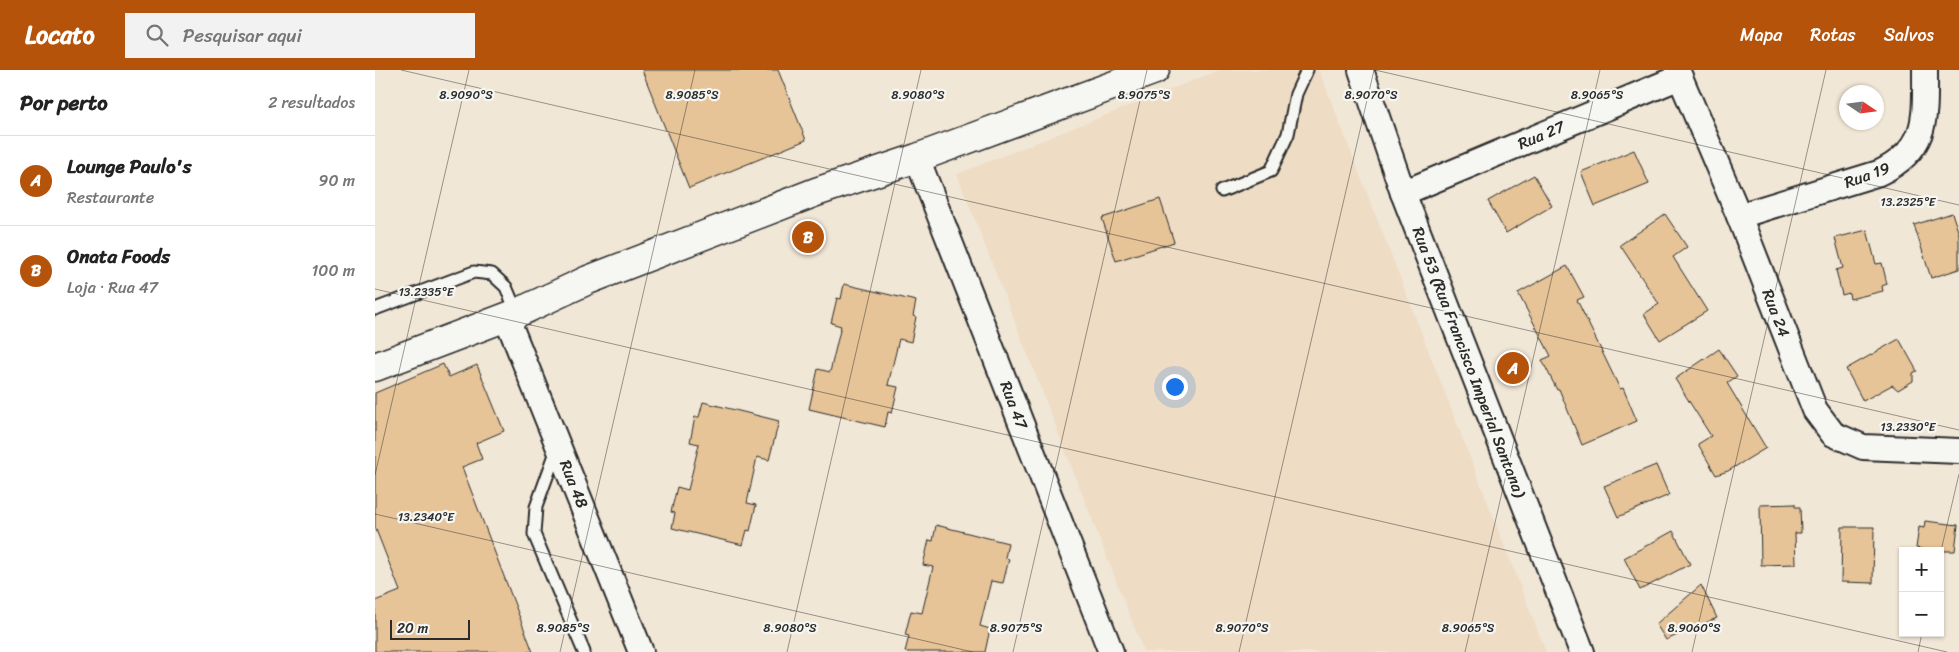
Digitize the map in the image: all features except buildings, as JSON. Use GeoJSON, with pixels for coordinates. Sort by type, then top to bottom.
{"type":"FeatureCollection","features":[{"type":"Feature","properties":{"kind":"street"},"geometry":{"type":"LineString","coordinates":[[375,367],[511,314],[588,280],[816,192],[917,158],[1155,70]]}},
{"type":"Feature","properties":{"kind":"street","name":"Rua 53 (Rua Francisco Imperial Santana)"},"geometry":{"type":"LineString","coordinates":[[1361,70],[1403,193],[1582,652]]}},
{"type":"Feature","properties":{"kind":"street","name":"Rua 19"},"geometry":{"type":"LineString","coordinates":[[1739,216],[1879,173],[1895,166],[1911,148],[1923,128],[1925,70]]}},
{"type":"Feature","properties":{"kind":"street","name":"Rua 27"},"geometry":{"type":"LineString","coordinates":[[1403,193],[1678,74]]}},
{"type":"Feature","properties":{"kind":"street","name":"Rua 24"},"geometry":{"type":"LineString","coordinates":[[1678,74],[1739,216],[1803,384],[1815,410],[1833,434],[1863,447],[1959,451]]}},
{"type":"Feature","properties":{"kind":"street","name":"Rua 47"},"geometry":{"type":"LineString","coordinates":[[917,158],[1111,652]]}},
{"type":"Feature","properties":{"kind":"street","name":"Rua 48"},"geometry":{"type":"LineString","coordinates":[[511,314],[558,445],[641,652]]}},
{"type":"Feature","properties":{"kind":"lane"},"geometry":{"type":"LineString","coordinates":[[1222,191],[1271,171],[1288,134],[1296,94],[1307,70]]}},
{"type":"Feature","properties":{"kind":"lane"},"geometry":{"type":"LineString","coordinates":[[375,309],[474,272],[492,274],[506,287],[511,314]]}},
{"type":"Feature","properties":{"kind":"lane"},"geometry":{"type":"LineString","coordinates":[[558,445],[535,507],[534,534],[583,652]]}},
{"type":"Feature","properties":{"kind":"shaded area"},"geometry":{"type":"Polygon","coordinates":[[[1220,70],[1319,70],[1546,652],[1144,652],[957,174],[1220,70]]]}},
{"type":"Feature","properties":{"kind":"place","name":"Onata Foods"},"geometry":{"type":"Point","coordinates":[808,237]}},
{"type":"Feature","properties":{"kind":"place","name":"Lounge Paulo's"},"geometry":{"type":"Point","coordinates":[1513,368]}}]}
